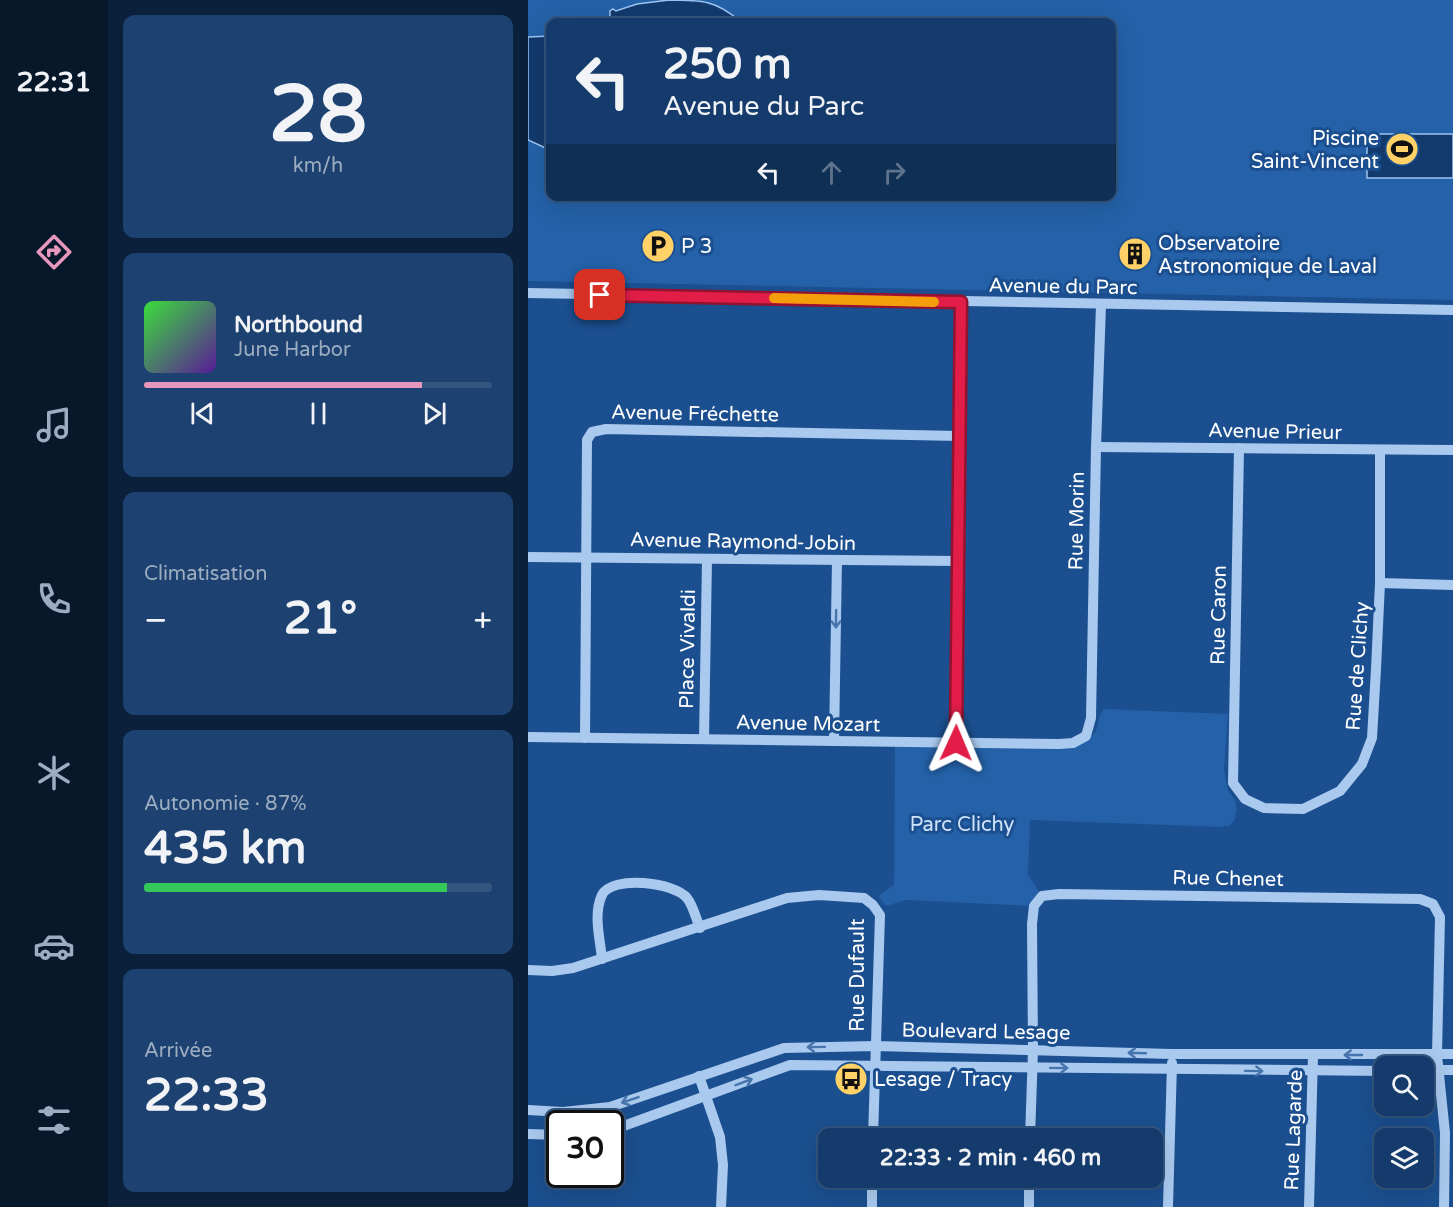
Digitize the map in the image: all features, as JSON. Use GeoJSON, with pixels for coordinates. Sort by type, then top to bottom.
{"type":"FeatureCollection","features":[{"type":"Feature","properties":{"kind":"street","name":"Avenue du Parc"},"geometry":{"type":"LineString","coordinates":[[528,293],[1453,310]]}},
{"type":"Feature","properties":{"kind":"street"},"geometry":{"type":"LineString","coordinates":[[956,743],[961,302]]}},
{"type":"Feature","properties":{"kind":"street","name":"Rue Morin"},"geometry":{"type":"LineString","coordinates":[[1086,736],[1091,718],[1101,305]]}},
{"type":"Feature","properties":{"kind":"street","name":"Avenue Fréchette"},"geometry":{"type":"LineString","coordinates":[[585,738],[587,440],[592,432],[606,429],[960,436]]}},
{"type":"Feature","properties":{"kind":"street","name":"Avenue Prieur"},"geometry":{"type":"LineString","coordinates":[[1096,447],[1453,450]]}},
{"type":"Feature","properties":{"kind":"street","name":"Rue Caron"},"geometry":{"type":"LineString","coordinates":[[1233,783],[1239,448]]}},
{"type":"Feature","properties":{"kind":"street","name":"Rue de Clichy"},"geometry":{"type":"LineString","coordinates":[[1233,783],[1245,799],[1264,808],[1303,809],[1340,791],[1362,764],[1372,738],[1380,583],[1380,450]]}},
{"type":"Feature","properties":{"kind":"street","name":"Avenue Raymond-Jobin"},"geometry":{"type":"LineString","coordinates":[[528,557],[958,561]]}},
{"type":"Feature","properties":{"kind":"street","name":"Place Vivaldi"},"geometry":{"type":"LineString","coordinates":[[704,739],[707,559]]}},
{"type":"Feature","properties":{"kind":"street"},"geometry":{"type":"LineString","coordinates":[[834,741],[837,560]]}},
{"type":"Feature","properties":{"kind":"street"},"geometry":{"type":"LineString","coordinates":[[1380,583],[1453,585]]}},
{"type":"Feature","properties":{"kind":"street","name":"Avenue Mozart"},"geometry":{"type":"LineString","coordinates":[[528,737],[1059,744],[1073,743],[1086,736]]}},
{"type":"Feature","properties":{"kind":"street"},"geometry":{"type":"LineString","coordinates":[[602,959],[597,912],[603,894],[609,887],[632,883],[671,887],[687,898],[700,928]]}},
{"type":"Feature","properties":{"kind":"street","name":"Rue Chenet"},"geometry":{"type":"LineString","coordinates":[[1030,1128],[1033,1050],[1032,924],[1034,906],[1042,896],[1059,894],[1420,899],[1433,904],[1440,917],[1437,1055],[1445,1133],[1444,1207]]}},
{"type":"Feature","properties":{"kind":"street","name":"Rue Dufault"},"geometry":{"type":"LineString","coordinates":[[528,970],[552,971],[573,968],[787,898],[819,895],[864,898],[880,915],[873,1128]]}},
{"type":"Feature","properties":{"kind":"street","name":"Boulevard Lesage"},"geometry":{"type":"LineString","coordinates":[[528,1110],[563,1112],[610,1107],[784,1048],[875,1046],[1172,1054],[1453,1054]]}},
{"type":"Feature","properties":{"kind":"street"},"geometry":{"type":"LineString","coordinates":[[1168,1207],[1172,1054]]}},
{"type":"Feature","properties":{"kind":"street","name":"Rue Lagarde"},"geometry":{"type":"LineString","coordinates":[[1309,1207],[1313,1055]]}},
{"type":"Feature","properties":{"kind":"street","name":"Boulevard Lesage"},"geometry":{"type":"LineString","coordinates":[[624,1126],[790,1065],[1374,1071]]}},
{"type":"Feature","properties":{"kind":"street"},"geometry":{"type":"LineString","coordinates":[[1434,1070],[1453,1070]]}},
{"type":"Feature","properties":{"kind":"street"},"geometry":{"type":"LineString","coordinates":[[699,1076],[720,1137],[723,1165],[721,1207]]}},
{"type":"Feature","properties":{"kind":"street"},"geometry":{"type":"LineString","coordinates":[[528,1134],[546,1135]]}},
{"type":"Feature","properties":{"kind":"street"},"geometry":{"type":"LineString","coordinates":[[872,1188],[872,1207]]}},
{"type":"Feature","properties":{"kind":"street"},"geometry":{"type":"LineString","coordinates":[[1029,1188],[1029,1207]]}},
{"type":"Feature","properties":{"kind":"green space"},"geometry":{"type":"Polygon","coordinates":[[[528,0],[1453,0],[1453,300],[528,281],[528,0]]]}},
{"type":"Feature","properties":{"kind":"green space","name":"Parc Clichy"},"geometry":{"type":"Polygon","coordinates":[[[1104,709],[1228,714],[1224,770],[1228,790],[1235,800],[1237,809],[1234,821],[1229,826],[1222,827],[1030,820],[1028,875],[1042,896],[1034,906],[906,900],[886,906],[878,896],[894,885],[895,745],[1084,742],[1097,729],[1104,709]]]}},
{"type":"Feature","properties":{"kind":"shaded area"},"geometry":{"type":"Polygon","coordinates":[[[690,0],[716,5],[736,18],[607,18],[613,9],[616,11],[637,4],[690,0]]]}},
{"type":"Feature","properties":{"kind":"shaded area"},"geometry":{"type":"Polygon","coordinates":[[[546,36],[546,148],[528,140],[528,37],[546,36]]]}},
{"type":"Feature","properties":{"kind":"shaded area"},"geometry":{"type":"Polygon","coordinates":[[[1367,134],[1453,134],[1453,178],[1367,178],[1367,134]]]}},
{"type":"Feature","properties":{"kind":"slow traffic"},"geometry":{"type":"LineString","coordinates":[[774,298],[934,302]]}},
{"type":"Feature","properties":{"kind":"place","name":"Piscine Saint-Vincent"},"geometry":{"type":"Point","coordinates":[1402,149]}},
{"type":"Feature","properties":{"kind":"place","name":"P 3"},"geometry":{"type":"Point","coordinates":[658,246]}},
{"type":"Feature","properties":{"kind":"place","name":"Observatoire Astronomique de Laval"},"geometry":{"type":"Point","coordinates":[1135,254]}},
{"type":"Feature","properties":{"kind":"place","name":"Lesage / Tracy"},"geometry":{"type":"Point","coordinates":[851,1079]}},
{"type":"Feature","properties":{"kind":"route"},"geometry":{"type":"LineString","coordinates":[[600,295],[961,302],[956,743]]}}]}
